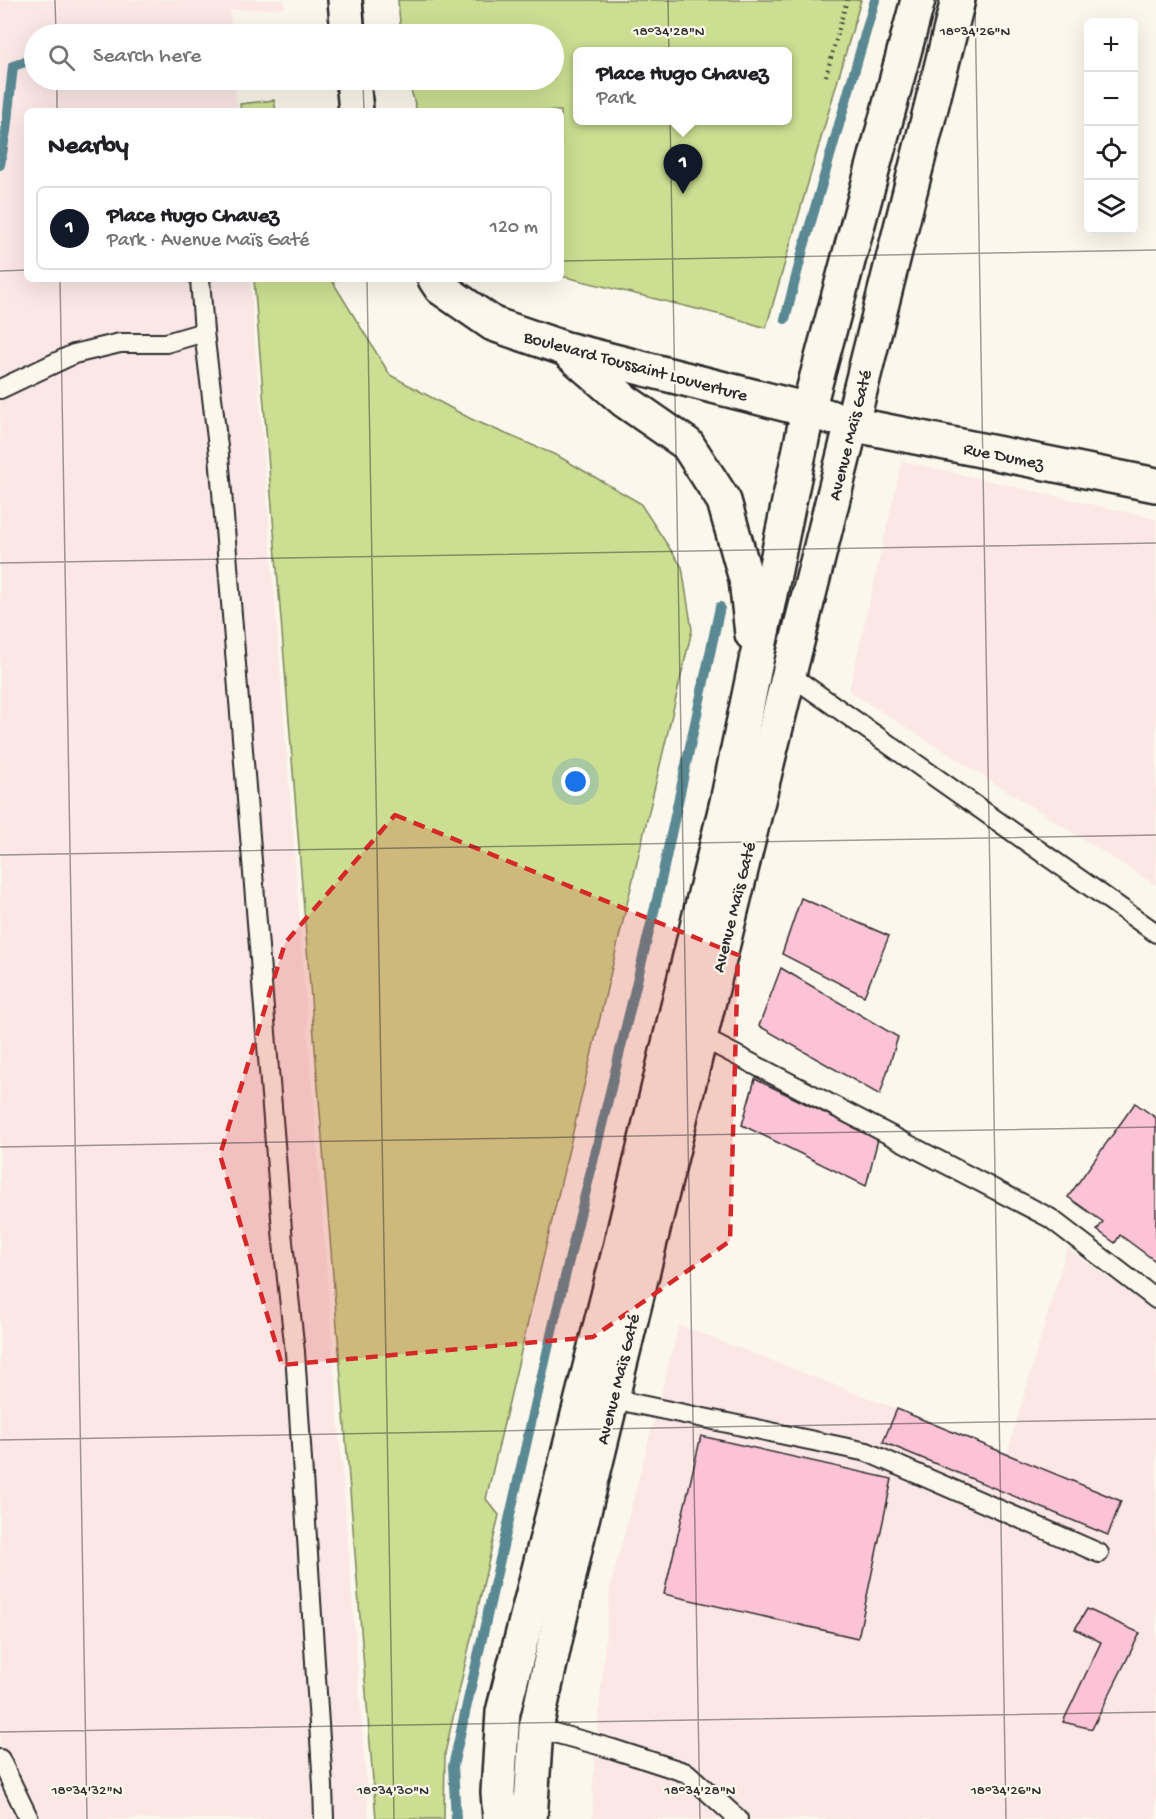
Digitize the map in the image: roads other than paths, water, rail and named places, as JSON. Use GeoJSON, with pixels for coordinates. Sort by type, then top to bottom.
{"type":"FeatureCollection","features":[{"type":"Feature","properties":{"kind":"main road"},"geometry":{"type":"LineString","coordinates":[[345,0],[347,24]]}},
{"type":"Feature","properties":{"kind":"main road","name":"Avenue Maïs Gaté"},"geometry":{"type":"LineString","coordinates":[[500,1819],[498,1792],[503,1712],[620,1248],[727,802],[808,410],[918,0]]}},
{"type":"Feature","properties":{"kind":"main road","name":"Avenue Maïs Gaté"},"geometry":{"type":"LineString","coordinates":[[530,1819],[536,1728],[577,1540],[702,1037],[789,674],[958,0]]}},
{"type":"Feature","properties":{"kind":"main road"},"geometry":{"type":"LineString","coordinates":[[354,90],[356,108]]}},
{"type":"Feature","properties":{"kind":"main road","name":"Boulevard Toussaint Louverture"},"geometry":{"type":"LineString","coordinates":[[437,282],[441,288],[493,324],[566,349],[808,410],[851,424]]}},
{"type":"Feature","properties":{"kind":"main road"},"geometry":{"type":"LineString","coordinates":[[566,349],[625,401],[687,444],[724,501],[746,579],[756,663]]}},
{"type":"Feature","properties":{"kind":"main road","name":"Rue Dumez"},"geometry":{"type":"LineString","coordinates":[[851,424],[1156,485]]}},
{"type":"Feature","properties":{"kind":"lane"},"geometry":{"type":"LineString","coordinates":[[200,282],[219,455],[283,1242],[295,1352],[324,1786],[324,1819]]}},
{"type":"Feature","properties":{"kind":"lane"},"geometry":{"type":"LineString","coordinates":[[0,389],[74,354],[120,344],[166,343],[204,332]]}},
{"type":"Feature","properties":{"kind":"lane"},"geometry":{"type":"LineString","coordinates":[[789,674],[1156,933]]}},
{"type":"Feature","properties":{"kind":"lane"},"geometry":{"type":"LineString","coordinates":[[702,1037],[1050,1218],[1156,1299]]}},
{"type":"Feature","properties":{"kind":"lane"},"geometry":{"type":"LineString","coordinates":[[612,1399],[867,1452],[1099,1552]]}},
{"type":"Feature","properties":{"kind":"lane"},"geometry":{"type":"LineString","coordinates":[[536,1728],[613,1749],[687,1773],[738,1819]]}},
{"type":"Feature","properties":{"kind":"lane"},"geometry":{"type":"LineString","coordinates":[[0,1759],[29,1819]]}},
{"type":"Feature","properties":{"kind":"waterway"},"geometry":{"type":"LineString","coordinates":[[785,319],[875,0]]}},
{"type":"Feature","properties":{"kind":"waterway"},"geometry":{"type":"LineString","coordinates":[[0,165],[13,66],[24,62]]}},
{"type":"Feature","properties":{"kind":"waterway"},"geometry":{"type":"LineString","coordinates":[[456,1819],[453,1766],[554,1322],[658,895],[720,607]]}},
{"type":"Feature","properties":{"kind":"place","name":"Place Hugo Chavez"},"geometry":{"type":"Point","coordinates":[683,194]}}]}
